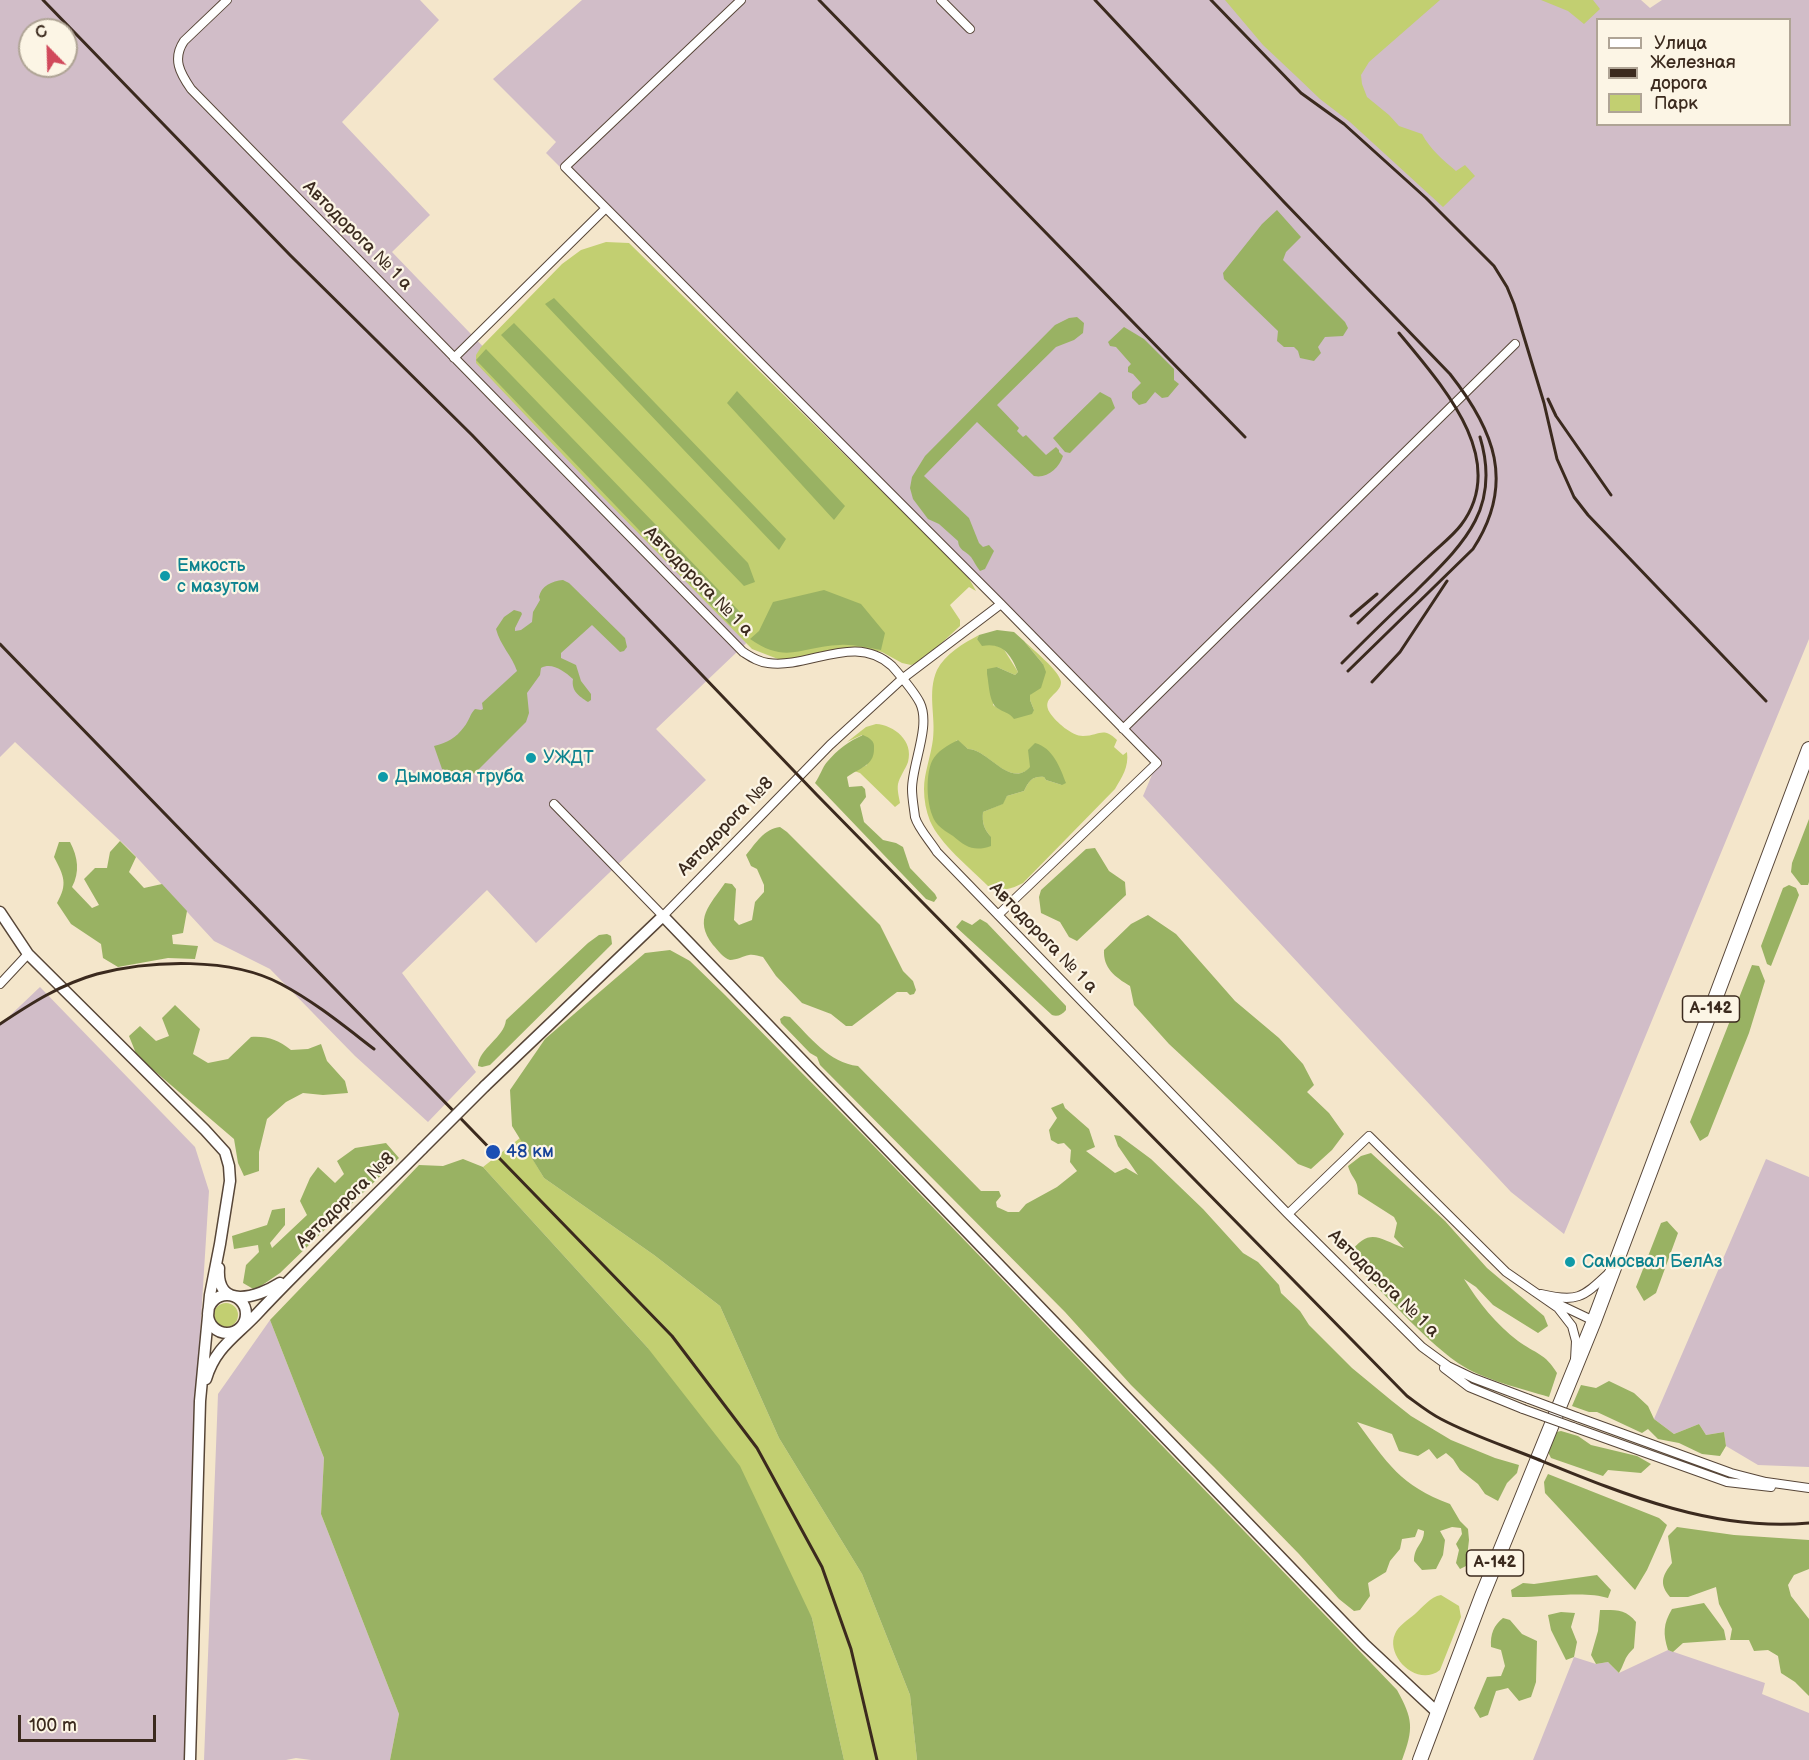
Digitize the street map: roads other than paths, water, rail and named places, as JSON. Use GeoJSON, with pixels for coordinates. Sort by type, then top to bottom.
{"type":"FeatureCollection","features":[{"type":"Feature","properties":{"kind":"highway","name":"А-142"},"geometry":{"type":"LineString","coordinates":[[1420,1760],[1486,1586],[1594,1321],[1809,749]]}},
{"type":"Feature","properties":{"kind":"street","name":"Автодорога № 1 а"},"geometry":{"type":"LineString","coordinates":[[227,0],[178,49],[177,60],[180,74],[190,89],[743,652],[756,660],[768,663],[795,661],[838,652],[861,651],[879,658],[892,667],[920,703],[923,719],[912,788],[916,819],[937,852],[1288,1214],[1422,1347],[1448,1366],[1473,1378],[1577,1417],[1731,1473],[1766,1482],[1807,1488]]}},
{"type":"Feature","properties":{"kind":"street"},"geometry":{"type":"LineString","coordinates":[[741,0],[565,167],[1157,763],[998,915]]}},
{"type":"Feature","properties":{"kind":"street"},"geometry":{"type":"LineString","coordinates":[[941,0],[970,29]]}},
{"type":"Feature","properties":{"kind":"street"},"geometry":{"type":"LineString","coordinates":[[454,358],[605,209]]}},
{"type":"Feature","properties":{"kind":"street"},"geometry":{"type":"LineString","coordinates":[[1123,729],[1515,344]]}},
{"type":"Feature","properties":{"kind":"street","name":"Автодорога №8"},"geometry":{"type":"LineString","coordinates":[[200,1401],[213,1360],[220,1350],[292,1276],[485,1086],[663,916],[830,745],[902,679],[1001,604]]}},
{"type":"Feature","properties":{"kind":"street"},"geometry":{"type":"LineString","coordinates":[[554,804],[1365,1645],[1438,1713]]}},
{"type":"Feature","properties":{"kind":"street"},"geometry":{"type":"LineString","coordinates":[[0,912],[28,954],[225,1152],[229,1166],[230,1181],[208,1311],[200,1401],[190,1760]]}},
{"type":"Feature","properties":{"kind":"street"},"geometry":{"type":"LineString","coordinates":[[0,984],[28,954]]}},
{"type":"Feature","properties":{"kind":"street"},"geometry":{"type":"LineString","coordinates":[[1288,1214],[1369,1136],[1506,1272],[1558,1308],[1572,1326],[1576,1341],[1574,1367]]}},
{"type":"Feature","properties":{"kind":"street"},"geometry":{"type":"LineString","coordinates":[[220,1244],[220,1281],[225,1290],[235,1297],[242,1303],[246,1311],[241,1328],[229,1333],[220,1332],[211,1324],[208,1311],[214,1301],[220,1297],[235,1297]]}},
{"type":"Feature","properties":{"kind":"street"},"geometry":{"type":"LineString","coordinates":[[1534,1293],[1563,1299],[1586,1294],[1613,1269]]}},
{"type":"Feature","properties":{"kind":"street","name":"Автодорога №8"},"geometry":{"type":"LineString","coordinates":[[235,1297],[245,1298],[257,1295],[292,1276]]}},
{"type":"Feature","properties":{"kind":"street"},"geometry":{"type":"LineString","coordinates":[[1534,1293],[1594,1321]]}},
{"type":"Feature","properties":{"kind":"street"},"geometry":{"type":"LineString","coordinates":[[1422,1347],[1446,1370],[1469,1387],[1523,1409],[1727,1482],[1764,1487],[1807,1488]]}},
{"type":"Feature","properties":{"kind":"railway"},"geometry":{"type":"LineString","coordinates":[[43,0],[290,255],[472,435],[817,795],[1407,1396],[1437,1417],[1464,1430],[1636,1497],[1704,1516],[1739,1522],[1809,1523]]}},
{"type":"Feature","properties":{"kind":"railway"},"geometry":{"type":"LineString","coordinates":[[819,0],[1245,437]]}},
{"type":"Feature","properties":{"kind":"railway"},"geometry":{"type":"LineString","coordinates":[[1095,0],[1284,202],[1450,374],[1478,416],[1488,437],[1494,458],[1496,479],[1494,502],[1486,525],[1473,549],[1348,671]]}},
{"type":"Feature","properties":{"kind":"railway"},"geometry":{"type":"LineString","coordinates":[[1211,0],[1301,93],[1344,124],[1426,198],[1494,266],[1514,304],[1544,403],[1557,459],[1574,497],[1588,515],[1766,701]]}},
{"type":"Feature","properties":{"kind":"railway"},"geometry":{"type":"LineString","coordinates":[[1358,623],[1461,525],[1474,500],[1478,474],[1474,448],[1464,423],[1450,398],[1399,333]]}},
{"type":"Feature","properties":{"kind":"railway"},"geometry":{"type":"LineString","coordinates":[[1548,399],[1556,416],[1611,495]]}},
{"type":"Feature","properties":{"kind":"railway"},"geometry":{"type":"LineString","coordinates":[[1342,663],[1448,558],[1462,542],[1473,524],[1481,506],[1486,485],[1480,437]]}},
{"type":"Feature","properties":{"kind":"railway"},"geometry":{"type":"LineString","coordinates":[[1372,682],[1400,652],[1447,581]]}},
{"type":"Feature","properties":{"kind":"railway"},"geometry":{"type":"LineString","coordinates":[[1351,616],[1377,594]]}},
{"type":"Feature","properties":{"kind":"railway"},"geometry":{"type":"LineString","coordinates":[[0,644],[672,1336],[757,1448],[822,1567],[851,1649],[877,1760]]}},
{"type":"Feature","properties":{"kind":"railway"},"geometry":{"type":"LineString","coordinates":[[0,1024],[46,995],[97,974],[118,969],[166,964],[215,965],[261,975],[281,984],[317,1006],[374,1049]]}},
{"type":"Feature","properties":{"kind":"place","name":"Емкость с мазутом"},"geometry":{"type":"Point","coordinates":[165,576]}},
{"type":"Feature","properties":{"kind":"place","name":"УЖДТ"},"geometry":{"type":"Point","coordinates":[531,758]}},
{"type":"Feature","properties":{"kind":"place","name":"Дымовая труба"},"geometry":{"type":"Point","coordinates":[383,777]}},
{"type":"Feature","properties":{"kind":"place","name":"48 км"},"geometry":{"type":"Point","coordinates":[493,1152]}},
{"type":"Feature","properties":{"kind":"place","name":"Самосвал БелАз"},"geometry":{"type":"Point","coordinates":[1570,1262]}}]}
